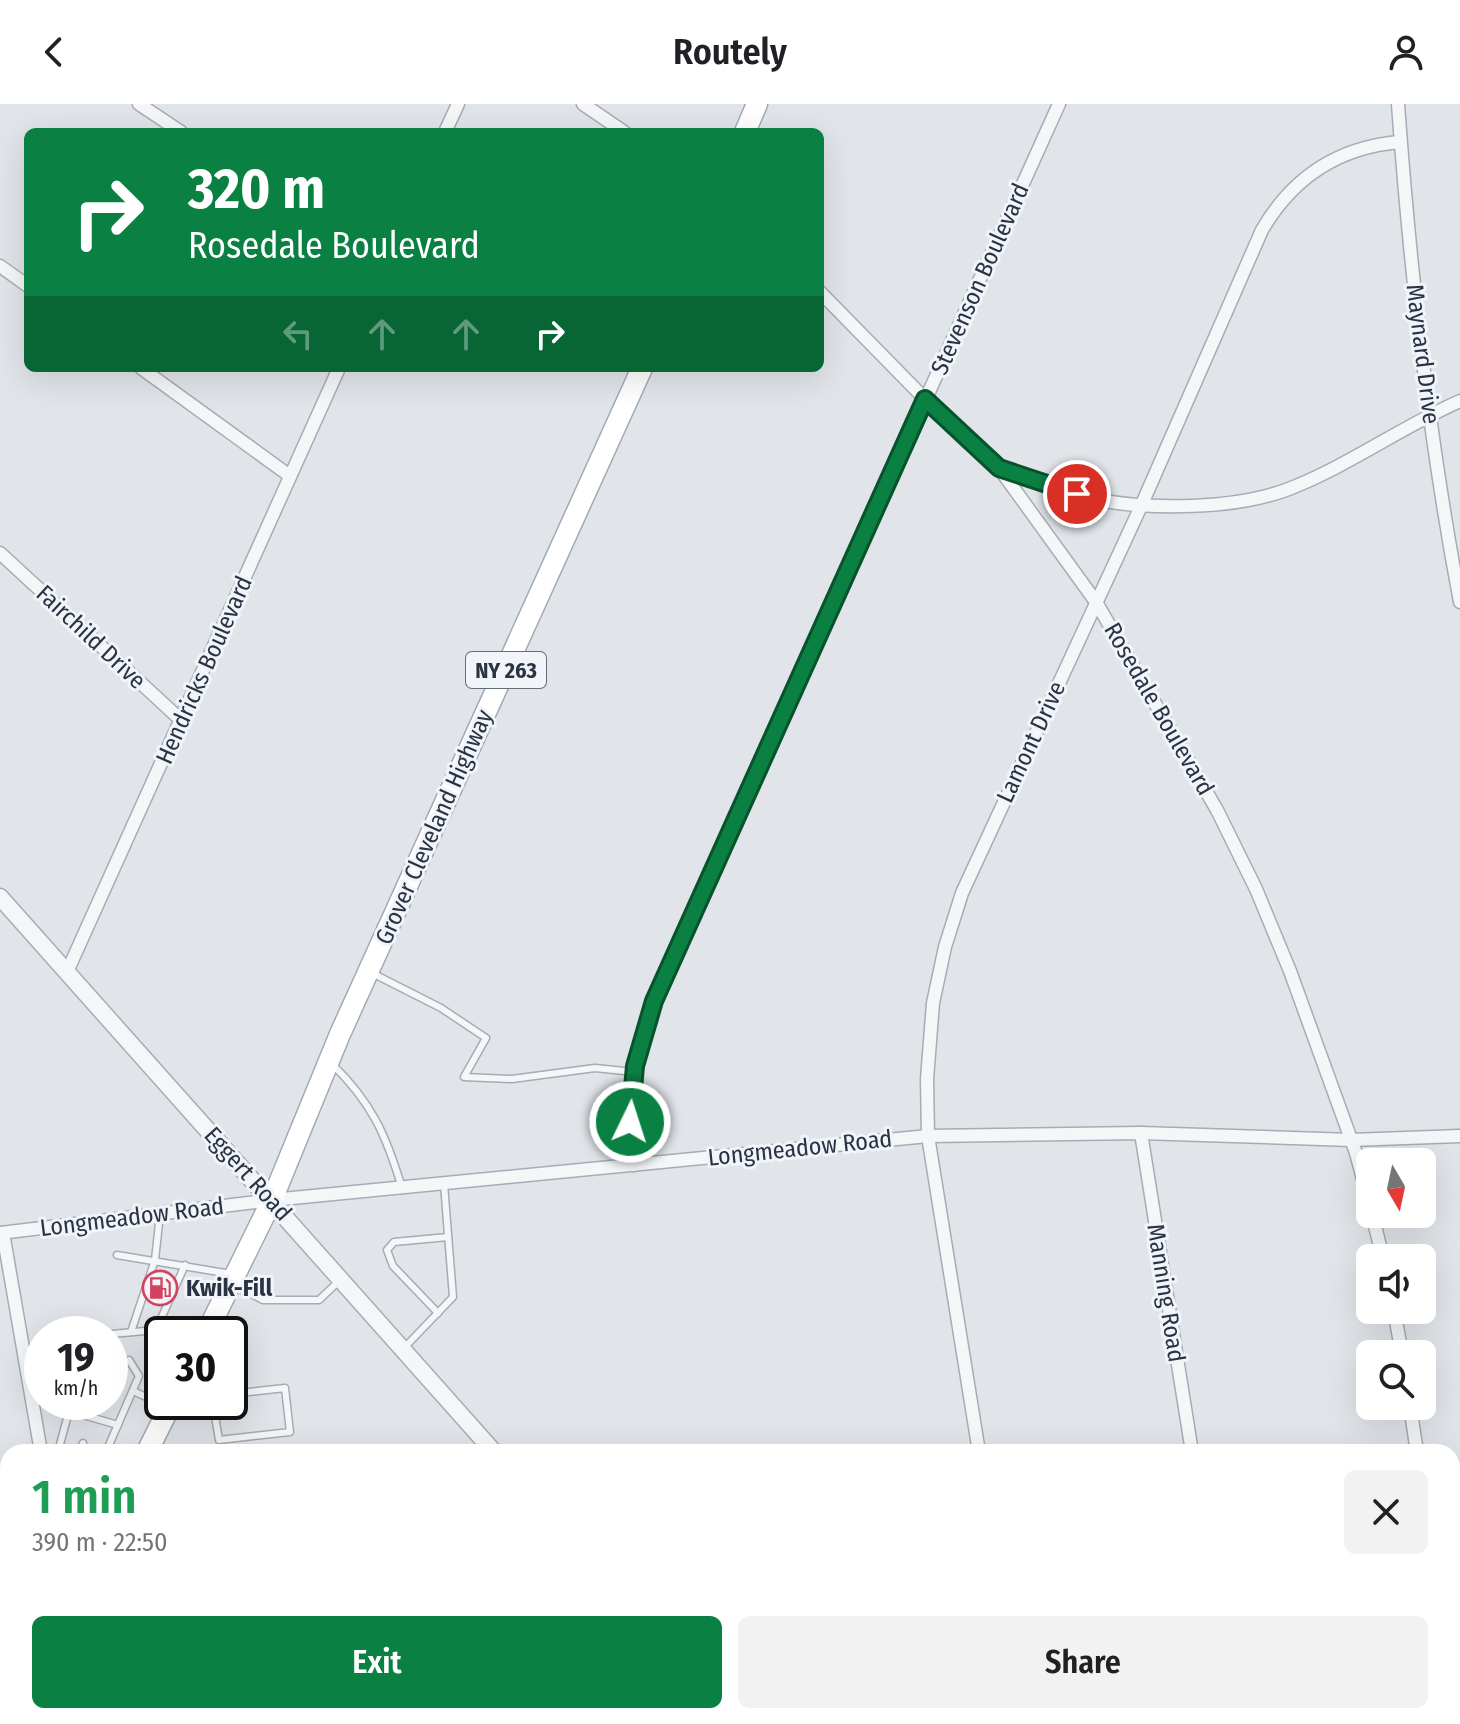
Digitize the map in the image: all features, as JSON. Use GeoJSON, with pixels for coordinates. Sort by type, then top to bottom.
{"type":"FeatureCollection","features":[{"type":"Feature","properties":{"kind":"main road"},"geometry":{"type":"LineString","coordinates":[[747,128],[757,104]]}},
{"type":"Feature","properties":{"kind":"main road","name":"Grover Cleveland Highway"},"geometry":{"type":"LineString","coordinates":[[272,1200],[368,972],[640,372]]}},
{"type":"Feature","properties":{"kind":"main road","name":"NY 263"},"geometry":{"type":"LineString","coordinates":[[213,1316],[272,1200]]}},
{"type":"Feature","properties":{"kind":"main road"},"geometry":{"type":"LineString","coordinates":[[152,1444],[166,1420]]}},
{"type":"Feature","properties":{"kind":"street"},"geometry":{"type":"LineString","coordinates":[[139,104],[175,128]]}},
{"type":"Feature","properties":{"kind":"street"},"geometry":{"type":"LineString","coordinates":[[447,128],[458,104]]}},
{"type":"Feature","properties":{"kind":"street"},"geometry":{"type":"LineString","coordinates":[[583,104],[618,128]]}},
{"type":"Feature","properties":{"kind":"street","name":"Stevenson Boulevard"},"geometry":{"type":"LineString","coordinates":[[634,1165],[630,1122],[634,1072],[654,1001],[1059,104]]}},
{"type":"Feature","properties":{"kind":"street","name":"Maynard Drive"},"geometry":{"type":"LineString","coordinates":[[1398,104],[1412,263],[1431,415],[1460,602]]}},
{"type":"Feature","properties":{"kind":"street","name":"Lamont Drive"},"geometry":{"type":"LineString","coordinates":[[978,1444],[928,1136],[927,1079],[933,1003],[945,947],[962,893],[1274,209],[1292,188],[1332,159],[1357,149],[1400,142]]}},
{"type":"Feature","properties":{"kind":"street"},"geometry":{"type":"LineString","coordinates":[[0,266],[24,283]]}},
{"type":"Feature","properties":{"kind":"street","name":"Rosedale Boulevard"},"geometry":{"type":"LineString","coordinates":[[824,296],[925,399],[999,468],[1096,602],[1217,810],[1256,889],[1290,971],[1356,1157]]}},
{"type":"Feature","properties":{"kind":"street"},"geometry":{"type":"LineString","coordinates":[[147,372],[290,476]]}},
{"type":"Feature","properties":{"kind":"street","name":"Hendricks Boulevard"},"geometry":{"type":"LineString","coordinates":[[67,972],[337,372]]}},
{"type":"Feature","properties":{"kind":"street"},"geometry":{"type":"LineString","coordinates":[[999,468],[1098,500],[1207,504],[1284,490],[1359,455],[1460,401]]}},
{"type":"Feature","properties":{"kind":"street","name":"Fairchild Drive"},"geometry":{"type":"LineString","coordinates":[[0,553],[182,721]]}},
{"type":"Feature","properties":{"kind":"street","name":"Eggert Road"},"geometry":{"type":"LineString","coordinates":[[0,897],[487,1444]]}},
{"type":"Feature","properties":{"kind":"street","name":"Longmeadow Road"},"geometry":{"type":"LineString","coordinates":[[1,1233],[272,1200],[928,1136],[1141,1133],[1351,1140],[1460,1136]]}},
{"type":"Feature","properties":{"kind":"street","name":"Manning Road"},"geometry":{"type":"LineString","coordinates":[[1141,1133],[1191,1444]]}},
{"type":"Feature","properties":{"kind":"street"},"geometry":{"type":"LineString","coordinates":[[1,1233],[40,1444]]}},
{"type":"Feature","properties":{"kind":"street"},"geometry":{"type":"LineString","coordinates":[[1412,1420],[1416,1444]]}},
{"type":"Feature","properties":{"kind":"lane"},"geometry":{"type":"LineString","coordinates":[[368,972],[441,1008],[486,1038],[464,1077],[512,1079],[595,1068],[634,1072]]}},
{"type":"Feature","properties":{"kind":"lane"},"geometry":{"type":"LineString","coordinates":[[329,1061],[358,1089],[387,1138],[402,1188]]}},
{"type":"Feature","properties":{"kind":"lane"},"geometry":{"type":"LineString","coordinates":[[403,1349],[453,1297],[444,1184]]}},
{"type":"Feature","properties":{"kind":"lane"},"geometry":{"type":"LineString","coordinates":[[131,1332],[155,1260],[160,1214]]}},
{"type":"Feature","properties":{"kind":"lane"},"geometry":{"type":"LineString","coordinates":[[438,1313],[393,1266],[387,1250],[394,1242],[448,1237]]}},
{"type":"Feature","properties":{"kind":"lane"},"geometry":{"type":"LineString","coordinates":[[117,1255],[185,1265],[233,1279],[263,1300],[319,1300],[341,1279]]}},
{"type":"Feature","properties":{"kind":"lane"},"geometry":{"type":"LineString","coordinates":[[162,1316],[185,1265]]}},
{"type":"Feature","properties":{"kind":"lane"},"geometry":{"type":"LineString","coordinates":[[128,1332],[144,1331]]}},
{"type":"Feature","properties":{"kind":"lane"},"geometry":{"type":"LineString","coordinates":[[110,1444],[139,1376],[129,1360]]}},
{"type":"Feature","properties":{"kind":"lane"},"geometry":{"type":"LineString","coordinates":[[216,1420],[219,1440],[290,1432],[285,1388],[248,1392]]}},
{"type":"Feature","properties":{"kind":"lane"},"geometry":{"type":"LineString","coordinates":[[133,1391],[144,1394]]}},
{"type":"Feature","properties":{"kind":"lane"},"geometry":{"type":"LineString","coordinates":[[60,1444],[67,1420]]}},
{"type":"Feature","properties":{"kind":"lane"},"geometry":{"type":"LineString","coordinates":[[91,1420],[118,1425]]}},
{"type":"Feature","properties":{"kind":"place","name":"Kwik-Fill"},"geometry":{"type":"Point","coordinates":[160,1288]}},
{"type":"Feature","properties":{"kind":"route"},"geometry":{"type":"LineString","coordinates":[[630,1122],[635,1066],[654,1001],[925,399],[999,468],[1077,494]]}}]}
